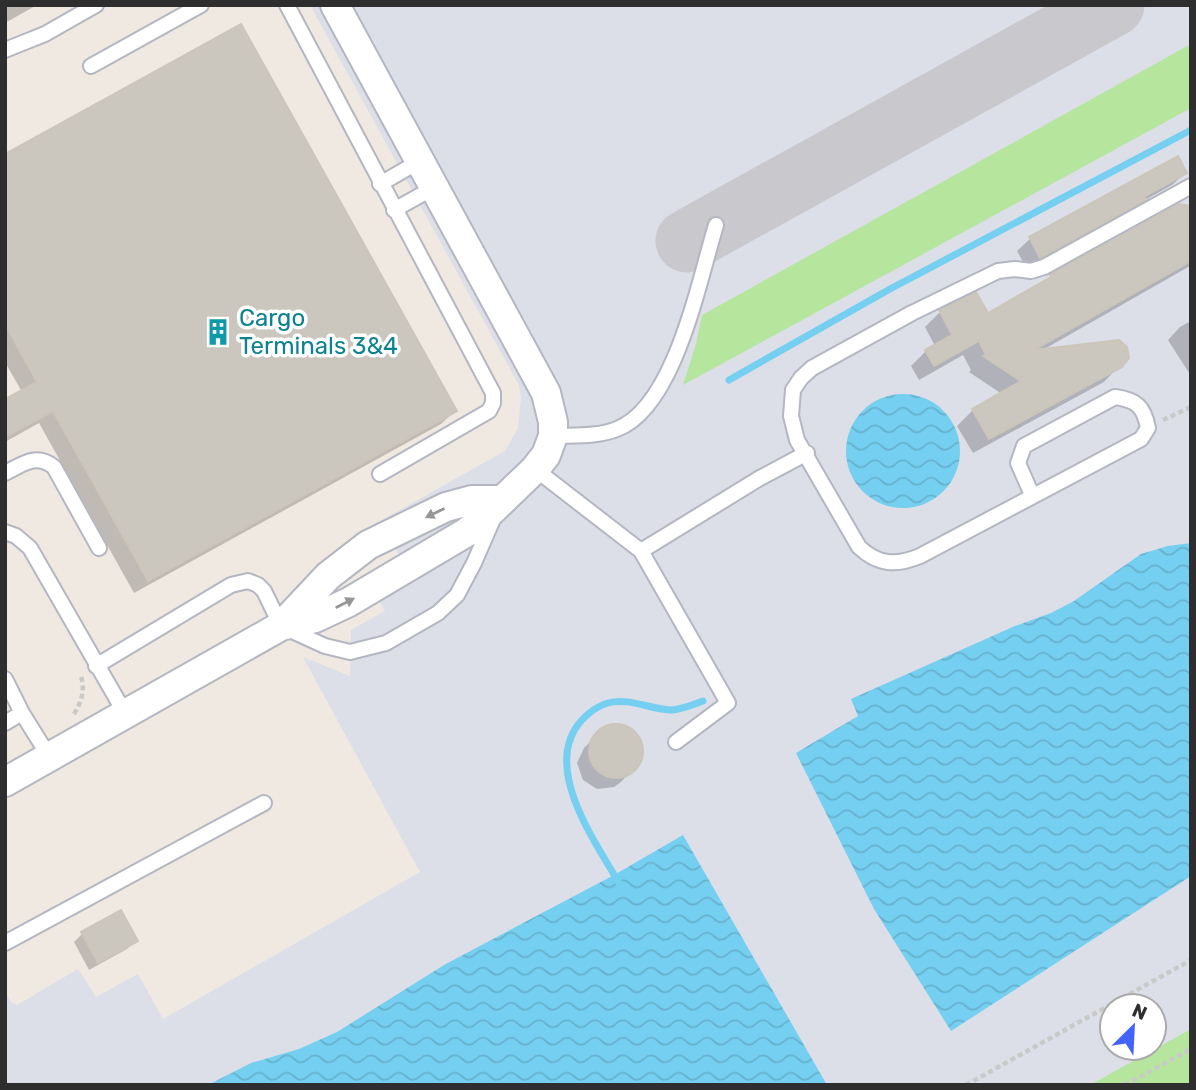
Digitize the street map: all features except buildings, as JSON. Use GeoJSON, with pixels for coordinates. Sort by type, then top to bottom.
{"type":"FeatureCollection","features":[{"type":"Feature","properties":{"kind":"street"},"geometry":{"type":"LineString","coordinates":[[5,782],[45,750],[126,715],[281,626],[315,618],[376,587],[467,532],[536,469],[545,455],[553,436],[552,409],[546,393],[335,5]]}},
{"type":"Feature","properties":{"kind":"street"},"geometry":{"type":"LineString","coordinates":[[281,626],[328,576],[368,545],[446,507],[472,500],[501,500]]}},
{"type":"Feature","properties":{"kind":"lane"},"geometry":{"type":"LineString","coordinates":[[5,50],[45,34],[96,5]]}},
{"type":"Feature","properties":{"kind":"lane"},"geometry":{"type":"LineString","coordinates":[[91,66],[201,5]]}},
{"type":"Feature","properties":{"kind":"lane"},"geometry":{"type":"LineString","coordinates":[[287,5],[493,393],[493,403],[489,411],[380,474]]}},
{"type":"Feature","properties":{"kind":"lane"},"geometry":{"type":"LineString","coordinates":[[380,184],[419,161]]}},
{"type":"Feature","properties":{"kind":"lane"},"geometry":{"type":"LineString","coordinates":[[1032,495],[1018,463],[1024,446],[1115,397],[1130,399],[1139,404],[1146,414],[1148,428],[1141,439],[908,561],[882,563],[859,548],[807,453],[797,440],[790,403],[793,390],[812,368],[912,313],[998,271],[1031,271],[1044,268],[1191,186]]}},
{"type":"Feature","properties":{"kind":"lane"},"geometry":{"type":"LineString","coordinates":[[394,210],[435,187]]}},
{"type":"Feature","properties":{"kind":"lane"},"geometry":{"type":"LineString","coordinates":[[553,436],[596,434],[618,429],[637,418],[650,404],[675,361],[716,225]]}},
{"type":"Feature","properties":{"kind":"lane"},"geometry":{"type":"LineString","coordinates":[[641,551],[760,478],[807,453]]}},
{"type":"Feature","properties":{"kind":"lane"},"geometry":{"type":"LineString","coordinates":[[5,473],[32,459],[45,460],[54,467],[99,548]]}},
{"type":"Feature","properties":{"kind":"lane"},"geometry":{"type":"LineString","coordinates":[[536,469],[641,551],[728,703],[676,742]]}},
{"type":"Feature","properties":{"kind":"lane"},"geometry":{"type":"LineString","coordinates":[[96,666],[231,585],[248,581],[258,584],[264,591],[281,626],[325,646],[350,652],[386,643],[438,613],[457,594],[501,500]]}},
{"type":"Feature","properties":{"kind":"lane"},"geometry":{"type":"LineString","coordinates":[[5,533],[16,536],[30,548],[126,715]]}},
{"type":"Feature","properties":{"kind":"lane"},"geometry":{"type":"LineString","coordinates":[[5,679],[45,750]]}},
{"type":"Feature","properties":{"kind":"lane"},"geometry":{"type":"LineString","coordinates":[[5,723],[22,713]]}},
{"type":"Feature","properties":{"kind":"lane"},"geometry":{"type":"LineString","coordinates":[[5,943],[264,803]]}},
{"type":"Feature","properties":{"kind":"path"},"geometry":{"type":"LineString","coordinates":[[1148,428],[1191,407]]}},
{"type":"Feature","properties":{"kind":"path"},"geometry":{"type":"LineString","coordinates":[[45,750],[76,711],[83,687],[77,666]]}},
{"type":"Feature","properties":{"kind":"path"},"geometry":{"type":"LineString","coordinates":[[966,1085],[1191,960]]}},
{"type":"Feature","properties":{"kind":"path"},"geometry":{"type":"LineString","coordinates":[[1125,1085],[1191,1049]]}},
{"type":"Feature","properties":{"kind":"shaded area"},"geometry":{"type":"Polygon","coordinates":[[[310,5],[1191,5],[1191,1085],[5,1085],[5,991],[11,1002],[17,1005],[78,969],[96,997],[138,974],[163,1019],[420,872],[303,657],[350,676],[351,630],[385,611],[378,599],[413,580],[395,548],[375,558],[361,532],[505,451],[518,428],[521,398],[519,385],[310,5]]]}},
{"type":"Feature","properties":{"kind":"green space"},"geometry":{"type":"Polygon","coordinates":[[[1191,44],[1191,108],[683,385],[702,315],[1191,44]]]}},
{"type":"Feature","properties":{"kind":"green space"},"geometry":{"type":"Polygon","coordinates":[[[1191,1029],[1191,1085],[1090,1085],[1131,1062],[1168,1062],[1168,1042],[1191,1029]]]}},
{"type":"Feature","properties":{"kind":"water"},"geometry":{"type":"Polygon","coordinates":[[[903,394],[925,399],[943,411],[955,429],[960,451],[955,473],[943,491],[925,503],[903,508],[881,503],[863,491],[851,473],[846,451],[851,429],[863,411],[881,399],[903,394]]]}},
{"type":"Feature","properties":{"kind":"water"},"geometry":{"type":"Polygon","coordinates":[[[1191,543],[1191,876],[951,1031],[874,909],[796,753],[858,716],[851,699],[1015,626],[1051,613],[1074,601],[1141,554],[1191,543]]]}},
{"type":"Feature","properties":{"kind":"water"},"geometry":{"type":"Polygon","coordinates":[[[683,835],[827,1085],[208,1085],[251,1063],[299,1049],[337,1032],[444,965],[614,875],[683,835]]]}},
{"type":"Feature","properties":{"kind":"waterway"},"geometry":{"type":"LineString","coordinates":[[729,380],[890,289],[1191,130]]}},
{"type":"Feature","properties":{"kind":"waterway"},"geometry":{"type":"LineString","coordinates":[[619,883],[588,829],[571,787],[567,767],[568,747],[575,729],[589,713],[608,703],[624,702],[672,710],[703,701]]}},
{"type":"Feature","properties":{"kind":"taxiway"},"geometry":{"type":"LineString","coordinates":[[687,241],[1113,5]]}},
{"type":"Feature","properties":{"kind":"place","name":"Cargo Terminals 3&4"},"geometry":{"type":"Point","coordinates":[218,332]}}]}
